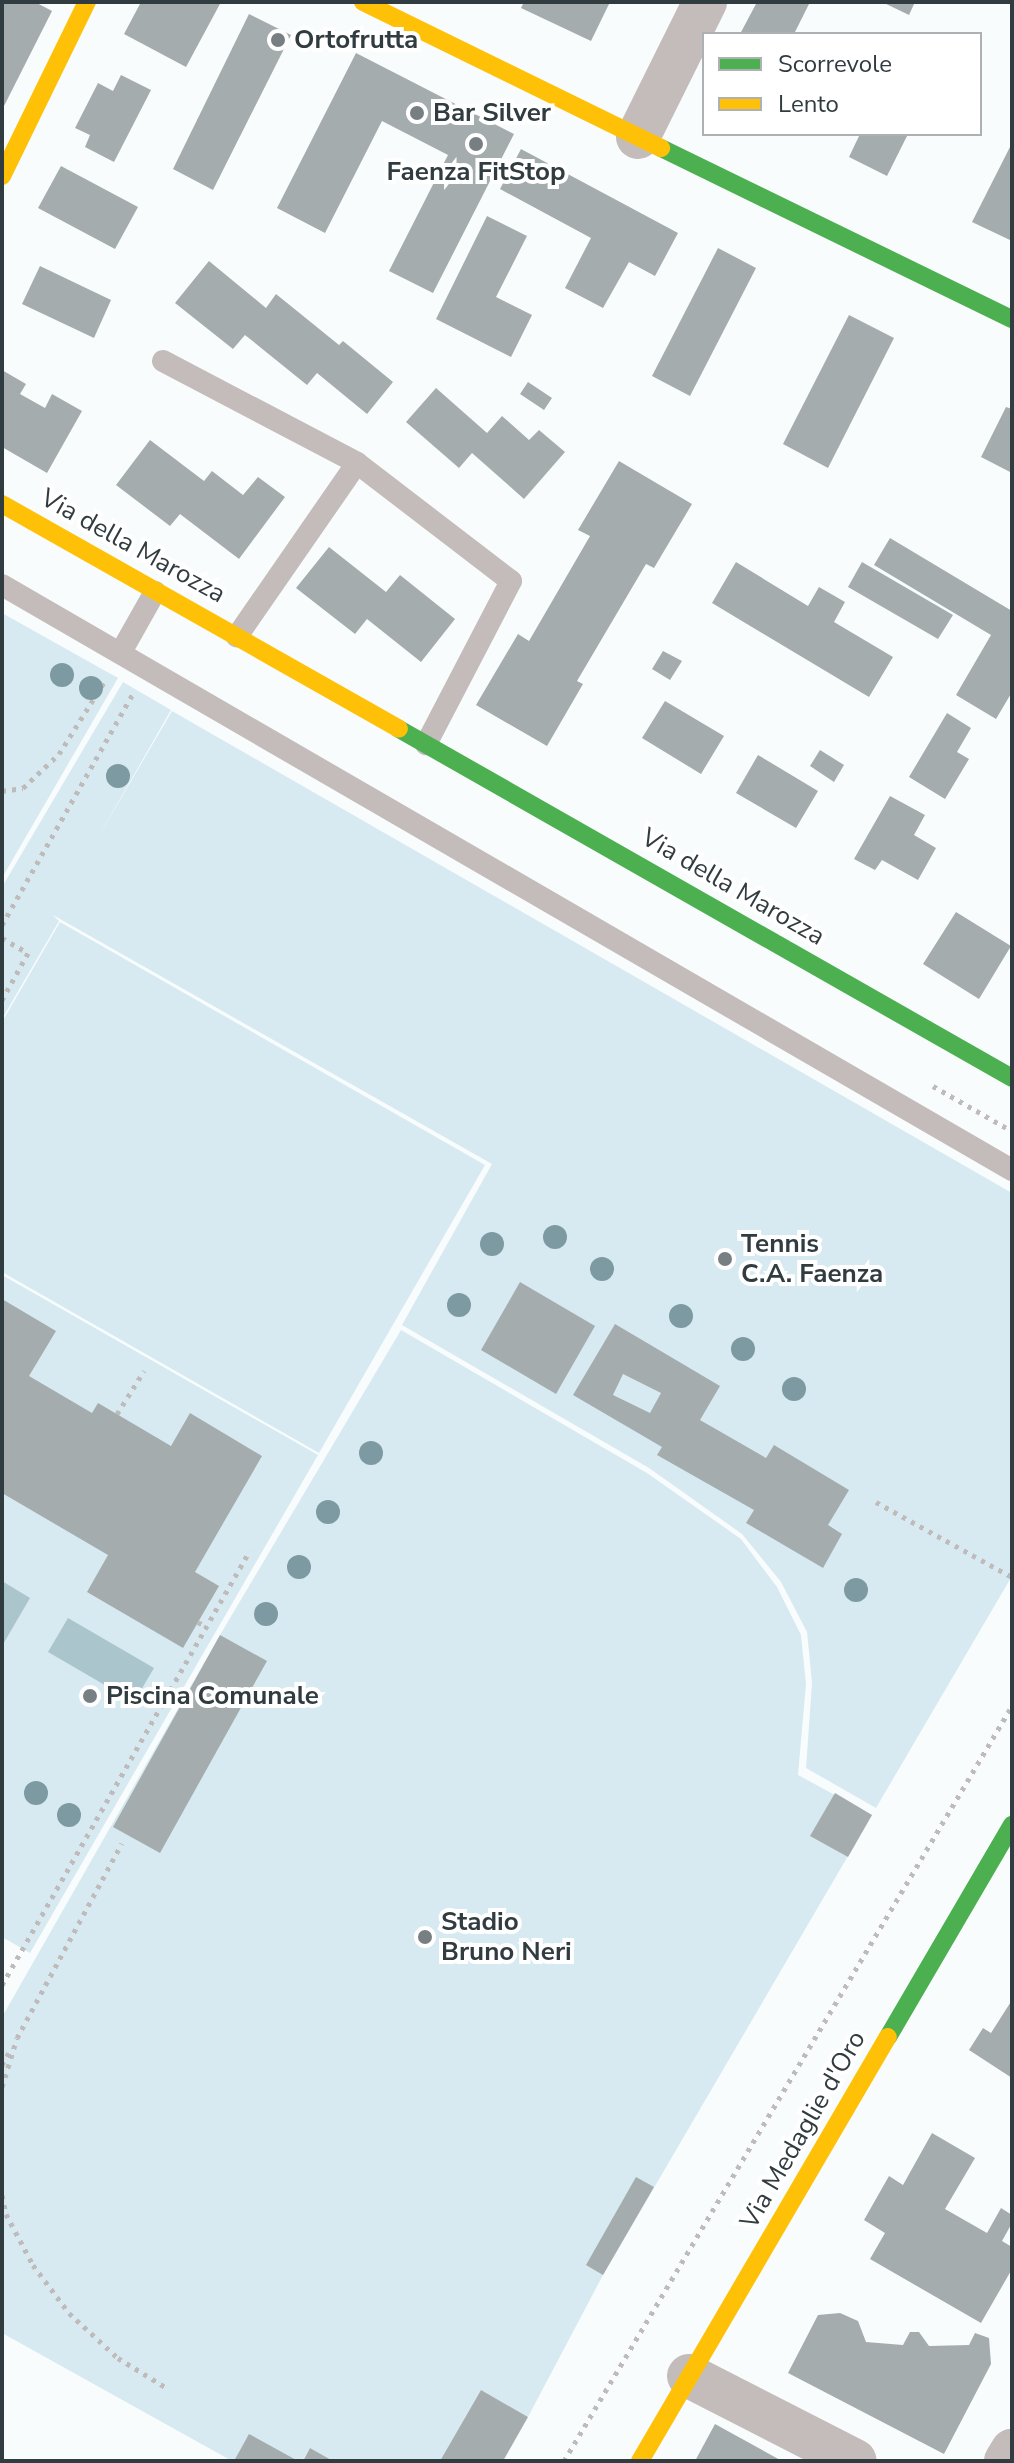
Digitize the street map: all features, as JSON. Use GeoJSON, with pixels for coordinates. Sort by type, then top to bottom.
{"type":"FeatureCollection","features":[{"type":"Feature","properties":{"kind":"street"},"geometry":{"type":"LineString","coordinates":[[2,176],[87,2]]}},
{"type":"Feature","properties":{"kind":"street"},"geometry":{"type":"LineString","coordinates":[[363,2],[1012,319]]}},
{"type":"Feature","properties":{"kind":"street"},"geometry":{"type":"LineString","coordinates":[[638,137],[705,2]]}},
{"type":"Feature","properties":{"kind":"street","name":"Via della Marozza"},"geometry":{"type":"LineString","coordinates":[[2,504],[1012,1078]]}},
{"type":"Feature","properties":{"kind":"street","name":"Via Medaglie d'Oro"},"geometry":{"type":"LineString","coordinates":[[640,2461],[1012,1825]]}},
{"type":"Feature","properties":{"kind":"street"},"geometry":{"type":"LineString","coordinates":[[689,2376],[855,2461]]}},
{"type":"Feature","properties":{"kind":"street"},"geometry":{"type":"LineString","coordinates":[[1006,2461],[1012,2451]]}},
{"type":"Feature","properties":{"kind":"lane"},"geometry":{"type":"LineString","coordinates":[[163,361],[357,463],[511,581],[426,744]]}},
{"type":"Feature","properties":{"kind":"lane","name":"Via della Marozza"},"geometry":{"type":"LineString","coordinates":[[237,636],[357,463]]}},
{"type":"Feature","properties":{"kind":"lane"},"geometry":{"type":"LineString","coordinates":[[2,585],[1012,1170]]}},
{"type":"Feature","properties":{"kind":"lane"},"geometry":{"type":"LineString","coordinates":[[121,652],[155,592]]}},
{"type":"Feature","properties":{"kind":"path"},"geometry":{"type":"LineString","coordinates":[[2,791],[23,788],[59,754],[121,652]]}},
{"type":"Feature","properties":{"kind":"path"},"geometry":{"type":"LineString","coordinates":[[2,925],[148,668]]}},
{"type":"Feature","properties":{"kind":"path"},"geometry":{"type":"LineString","coordinates":[[2,938],[28,953],[2,1000]]}},
{"type":"Feature","properties":{"kind":"path"},"geometry":{"type":"LineString","coordinates":[[117,1414],[144,1371]]}},
{"type":"Feature","properties":{"kind":"path"},"geometry":{"type":"LineString","coordinates":[[876,1502],[1012,1577]]}},
{"type":"Feature","properties":{"kind":"path"},"geometry":{"type":"LineString","coordinates":[[2,1985],[250,1551]]}},
{"type":"Feature","properties":{"kind":"path"},"geometry":{"type":"LineString","coordinates":[[198,1622],[206,1627]]}},
{"type":"Feature","properties":{"kind":"path"},"geometry":{"type":"LineString","coordinates":[[564,2461],[1012,1706]]}},
{"type":"Feature","properties":{"kind":"path"},"geometry":{"type":"LineString","coordinates":[[2,2065],[122,1843]]}},
{"type":"Feature","properties":{"kind":"path"},"geometry":{"type":"LineString","coordinates":[[2,2087],[17,2038]]}},
{"type":"Feature","properties":{"kind":"path"},"geometry":{"type":"LineString","coordinates":[[2,2195],[6,2214],[33,2265],[69,2313],[118,2358],[167,2388]]}},
{"type":"Feature","properties":{"kind":"shaded area"},"geometry":{"type":"Polygon","coordinates":[[[2,613],[118,678],[2,878],[2,613]]]}},
{"type":"Feature","properties":{"kind":"shaded area","name":"Tennis C.A. Faenza"},"geometry":{"type":"Polygon","coordinates":[[[123,682],[171,710],[96,841],[172,711],[1012,1193],[1012,1576],[876,1808],[806,1768],[812,1683],[807,1632],[781,1582],[742,1534],[649,1468],[402,1325],[492,1164],[53,915],[59,921],[2,1019],[2,887],[123,682]]]}},
{"type":"Feature","properties":{"kind":"shaded area"},"geometry":{"type":"Polygon","coordinates":[[[60,922],[485,1165],[319,1453],[2,1272],[2,1022],[60,922]]]}},
{"type":"Feature","properties":{"kind":"shaded area","name":"Piscina Comunale"},"geometry":{"type":"Polygon","coordinates":[[[2,1275],[318,1455],[30,1953],[2,1937],[2,1275]]]}},
{"type":"Feature","properties":{"kind":"shaded area","name":"Stadio Bruno Neri"},"geometry":{"type":"Polygon","coordinates":[[[401,1330],[647,1473],[741,1539],[777,1587],[801,1635],[806,1684],[798,1775],[872,1815],[603,2275],[528,2417],[481,2390],[440,2461],[333,2461],[310,2448],[302,2461],[232,2461],[2,2333],[2,2017],[220,1635],[401,1330]]]}},
{"type":"Feature","properties":{"kind":"water"},"geometry":{"type":"Polygon","coordinates":[[[2,1581],[30,1598],[2,1646],[2,1581]]]}},
{"type":"Feature","properties":{"kind":"water"},"geometry":{"type":"Polygon","coordinates":[[[68,1618],[154,1668],[134,1702],[48,1652],[68,1618]]]}},
{"type":"Feature","properties":{"kind":"building"},"geometry":{"type":"Polygon","coordinates":[[[2,2],[35,2],[52,11],[2,110],[2,2]]]}},
{"type":"Feature","properties":{"kind":"building"},"geometry":{"type":"Polygon","coordinates":[[[141,2],[221,2],[186,67],[124,34],[141,2]]]}},
{"type":"Feature","properties":{"kind":"building"},"geometry":{"type":"Polygon","coordinates":[[[524,2],[610,2],[591,41],[521,8],[524,2]]]}},
{"type":"Feature","properties":{"kind":"building"},"geometry":{"type":"Polygon","coordinates":[[[757,2],[810,2],[795,32],[741,32],[757,2]]]}},
{"type":"Feature","properties":{"kind":"building"},"geometry":{"type":"Polygon","coordinates":[[[882,2],[915,2],[909,15],[882,2]]]}},
{"type":"Feature","properties":{"kind":"building"},"geometry":{"type":"Polygon","coordinates":[[[249,14],[291,35],[213,190],[173,169],[249,14]]]}},
{"type":"Feature","properties":{"kind":"building"},"geometry":{"type":"Polygon","coordinates":[[[356,53],[514,134],[433,293],[389,271],[448,155],[382,121],[325,233],[277,208],[356,53]]]}},
{"type":"Feature","properties":{"kind":"building"},"geometry":{"type":"Polygon","coordinates":[[[121,75],[151,90],[114,162],[85,147],[90,135],[75,128],[98,83],[113,91],[121,75]]]}},
{"type":"Feature","properties":{"kind":"building"},"geometry":{"type":"Polygon","coordinates":[[[859,136],[907,136],[887,176],[849,157],[859,136]]]}},
{"type":"Feature","properties":{"kind":"building"},"geometry":{"type":"Polygon","coordinates":[[[1012,143],[1012,241],[972,222],[1012,143]]]}},
{"type":"Feature","properties":{"kind":"building"},"geometry":{"type":"Polygon","coordinates":[[[521,149],[678,233],[655,276],[629,262],[603,308],[565,288],[591,238],[500,189],[521,149]]]}},
{"type":"Feature","properties":{"kind":"building"},"geometry":{"type":"Polygon","coordinates":[[[61,166],[138,207],[115,249],[38,208],[61,166]]]}},
{"type":"Feature","properties":{"kind":"building"},"geometry":{"type":"Polygon","coordinates":[[[487,216],[527,236],[496,297],[532,315],[511,357],[436,319],[487,216]]]}},
{"type":"Feature","properties":{"kind":"building"},"geometry":{"type":"Polygon","coordinates":[[[718,248],[756,268],[690,396],[652,376],[718,248]]]}},
{"type":"Feature","properties":{"kind":"building"},"geometry":{"type":"Polygon","coordinates":[[[209,261],[266,308],[276,294],[339,345],[343,341],[393,382],[367,414],[317,373],[307,385],[245,335],[233,349],[175,303],[209,261]]]}},
{"type":"Feature","properties":{"kind":"building"},"geometry":{"type":"Polygon","coordinates":[[[40,266],[111,300],[94,338],[22,304],[40,266]]]}},
{"type":"Feature","properties":{"kind":"building"},"geometry":{"type":"Polygon","coordinates":[[[849,315],[894,338],[828,468],[783,444],[849,315]]]}},
{"type":"Feature","properties":{"kind":"building"},"geometry":{"type":"Polygon","coordinates":[[[2,370],[26,384],[20,394],[45,408],[52,394],[82,411],[47,473],[2,447],[2,370]]]}},
{"type":"Feature","properties":{"kind":"building"},"geometry":{"type":"Polygon","coordinates":[[[528,382],[552,398],[544,410],[520,394],[528,382]]]}},
{"type":"Feature","properties":{"kind":"building"},"geometry":{"type":"Polygon","coordinates":[[[436,388],[487,433],[502,416],[529,440],[539,430],[565,452],[524,499],[472,453],[459,468],[406,422],[436,388]]]}},
{"type":"Feature","properties":{"kind":"building"},"geometry":{"type":"Polygon","coordinates":[[[1006,407],[1012,409],[1012,473],[981,457],[1006,407]]]}},
{"type":"Feature","properties":{"kind":"building"},"geometry":{"type":"Polygon","coordinates":[[[150,440],[204,481],[212,471],[243,495],[258,477],[285,497],[239,559],[180,514],[170,526],[116,485],[150,440]]]}},
{"type":"Feature","properties":{"kind":"building"},"geometry":{"type":"Polygon","coordinates":[[[619,461],[692,504],[654,568],[646,564],[577,681],[583,684],[547,746],[476,705],[518,634],[529,641],[590,536],[578,530],[619,461]]]}},
{"type":"Feature","properties":{"kind":"building"},"geometry":{"type":"Polygon","coordinates":[[[890,538],[1012,611],[1012,692],[996,719],[956,695],[991,635],[874,565],[890,538]]]}},
{"type":"Feature","properties":{"kind":"building"},"geometry":{"type":"Polygon","coordinates":[[[329,547],[386,592],[400,575],[455,619],[421,662],[367,619],[355,634],[296,588],[329,547]]]}},
{"type":"Feature","properties":{"kind":"building"},"geometry":{"type":"Polygon","coordinates":[[[736,562],[808,606],[819,587],[845,602],[834,622],[893,657],[869,697],[712,603],[736,562]]]}},
{"type":"Feature","properties":{"kind":"building"},"geometry":{"type":"Polygon","coordinates":[[[862,562],[953,615],[938,639],[848,587],[862,562]]]}},
{"type":"Feature","properties":{"kind":"building"},"geometry":{"type":"Polygon","coordinates":[[[663,651],[682,661],[670,680],[652,669],[663,651]]]}},
{"type":"Feature","properties":{"kind":"building"},"geometry":{"type":"Polygon","coordinates":[[[665,701],[724,736],[701,774],[642,738],[665,701]]]}},
{"type":"Feature","properties":{"kind":"building"},"geometry":{"type":"Polygon","coordinates":[[[947,713],[971,728],[957,752],[969,759],[945,799],[909,777],[947,713]]]}},
{"type":"Feature","properties":{"kind":"building"},"geometry":{"type":"Polygon","coordinates":[[[820,750],[844,765],[834,782],[810,766],[820,750]]]}},
{"type":"Feature","properties":{"kind":"building"},"geometry":{"type":"Polygon","coordinates":[[[758,755],[818,791],[796,828],[736,793],[758,755]]]}},
{"type":"Feature","properties":{"kind":"building"},"geometry":{"type":"Polygon","coordinates":[[[890,796],[925,815],[914,835],[936,848],[918,880],[882,860],[875,870],[854,859],[890,796]]]}},
{"type":"Feature","properties":{"kind":"building"},"geometry":{"type":"Polygon","coordinates":[[[956,912],[1011,946],[979,999],[923,964],[956,912]]]}},
{"type":"Feature","properties":{"kind":"building"},"geometry":{"type":"Polygon","coordinates":[[[520,1282],[595,1326],[556,1394],[481,1350],[520,1282]]]}},
{"type":"Feature","properties":{"kind":"building"},"geometry":{"type":"Polygon","coordinates":[[[2,1299],[56,1331],[29,1376],[92,1413],[98,1403],[171,1446],[190,1413],[262,1456],[195,1572],[219,1586],[183,1648],[87,1592],[108,1555],[2,1493],[2,1299]]]}},
{"type":"Feature","properties":{"kind":"building"},"geometry":{"type":"Polygon","coordinates":[[[615,1324],[720,1386],[700,1420],[766,1458],[774,1445],[849,1490],[828,1525],[842,1534],[823,1568],[746,1523],[754,1510],[657,1455],[662,1447],[573,1395],[615,1324]],[[623,1374],[613,1395],[650,1413],[661,1393],[623,1374]]]}},
{"type":"Feature","properties":{"kind":"building"},"geometry":{"type":"Polygon","coordinates":[[[220,1635],[267,1661],[160,1853],[113,1827],[220,1635]]]}},
{"type":"Feature","properties":{"kind":"building"},"geometry":{"type":"Polygon","coordinates":[[[835,1793],[872,1815],[848,1857],[810,1836],[835,1793]]]}},
{"type":"Feature","properties":{"kind":"building"},"geometry":{"type":"Polygon","coordinates":[[[1012,2000],[1012,2078],[969,2050],[983,2028],[991,2033],[1012,2000]]]}},
{"type":"Feature","properties":{"kind":"building"},"geometry":{"type":"Polygon","coordinates":[[[932,2133],[975,2158],[945,2209],[987,2233],[1001,2208],[1012,2215],[1012,2223],[1002,2241],[1012,2247],[1012,2269],[981,2323],[870,2259],[885,2233],[864,2220],[889,2176],[903,2185],[932,2133]]]}},
{"type":"Feature","properties":{"kind":"building"},"geometry":{"type":"Polygon","coordinates":[[[636,2177],[654,2187],[603,2275],[586,2265],[636,2177]]]}},
{"type":"Feature","properties":{"kind":"building"},"geometry":{"type":"Polygon","coordinates":[[[840,2313],[858,2321],[866,2342],[903,2345],[910,2332],[919,2332],[929,2346],[969,2345],[975,2333],[989,2338],[991,2364],[944,2454],[788,2373],[818,2315],[840,2313]]]}},
{"type":"Feature","properties":{"kind":"building"},"geometry":{"type":"Polygon","coordinates":[[[481,2390],[528,2417],[503,2461],[440,2461],[481,2390]]]}},
{"type":"Feature","properties":{"kind":"building"},"geometry":{"type":"Polygon","coordinates":[[[715,2424],[782,2461],[695,2461],[715,2424]]]}},
{"type":"Feature","properties":{"kind":"building"},"geometry":{"type":"Polygon","coordinates":[[[249,2434],[298,2461],[234,2461],[249,2434]]]}},
{"type":"Feature","properties":{"kind":"building"},"geometry":{"type":"Polygon","coordinates":[[[310,2448],[333,2461],[303,2461],[310,2448]]]}},
{"type":"Feature","properties":{"kind":"traffic: fast"},"geometry":{"type":"LineString","coordinates":[[661,148],[1012,319]]}},
{"type":"Feature","properties":{"kind":"traffic: fast"},"geometry":{"type":"LineString","coordinates":[[399,729],[1012,1078]]}},
{"type":"Feature","properties":{"kind":"traffic: fast"},"geometry":{"type":"LineString","coordinates":[[888,2037],[1012,1825]]}},
{"type":"Feature","properties":{"kind":"traffic: slow"},"geometry":{"type":"LineString","coordinates":[[2,176],[87,2]]}},
{"type":"Feature","properties":{"kind":"traffic: slow"},"geometry":{"type":"LineString","coordinates":[[363,2],[661,148]]}},
{"type":"Feature","properties":{"kind":"traffic: slow"},"geometry":{"type":"LineString","coordinates":[[2,504],[399,729]]}},
{"type":"Feature","properties":{"kind":"traffic: slow"},"geometry":{"type":"LineString","coordinates":[[640,2461],[888,2037]]}},
{"type":"Feature","properties":{"kind":"place","name":"Ortofrutta"},"geometry":{"type":"Point","coordinates":[278,40]}},
{"type":"Feature","properties":{"kind":"place","name":"Bar Silver"},"geometry":{"type":"Point","coordinates":[417,113]}},
{"type":"Feature","properties":{"kind":"place","name":"Faenza FitStop"},"geometry":{"type":"Point","coordinates":[476,144]}},
{"type":"Feature","properties":{"kind":"place","name":"Tennis C.A. Faenza"},"geometry":{"type":"Point","coordinates":[725,1259]}},
{"type":"Feature","properties":{"kind":"place","name":"Piscina Comunale"},"geometry":{"type":"Point","coordinates":[90,1696]}},
{"type":"Feature","properties":{"kind":"place","name":"Stadio Bruno Neri"},"geometry":{"type":"Point","coordinates":[425,1937]}}]}
